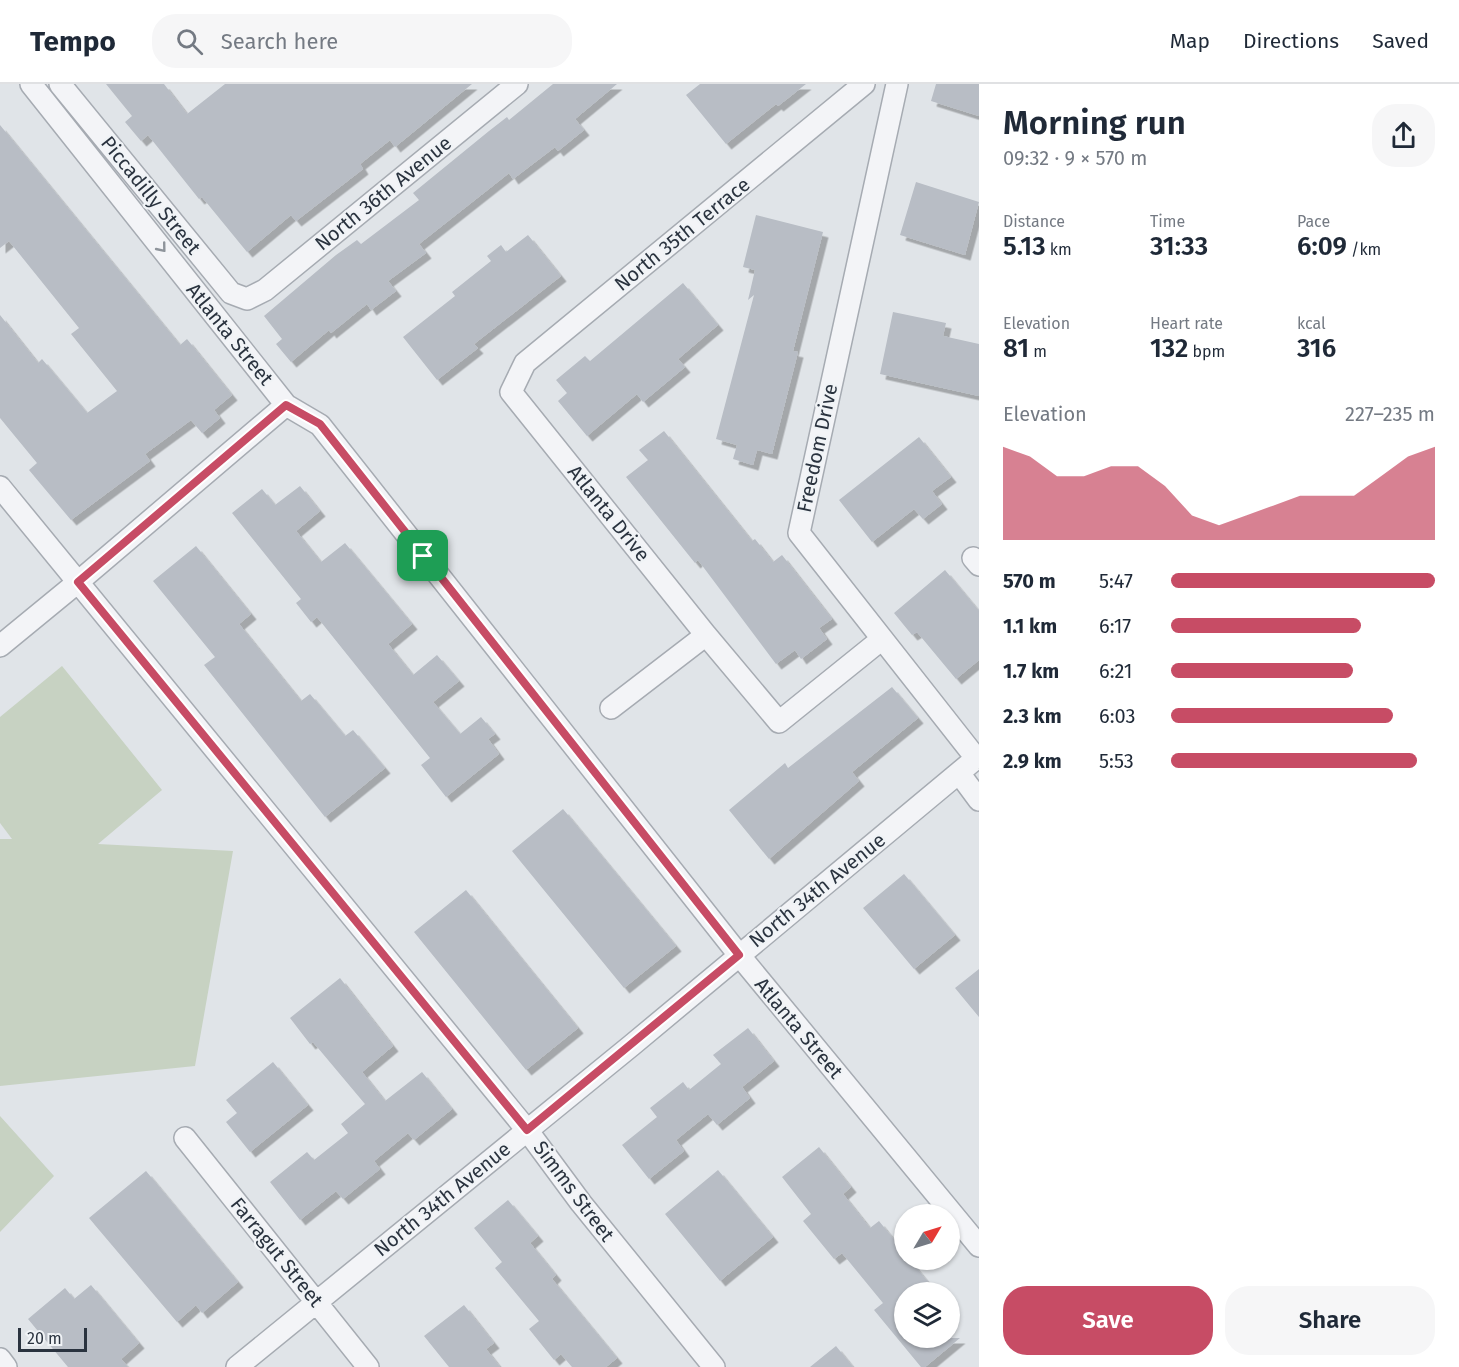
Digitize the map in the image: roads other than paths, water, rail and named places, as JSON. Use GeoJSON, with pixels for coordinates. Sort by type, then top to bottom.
{"type":"FeatureCollection","features":[{"type":"Feature","properties":{"kind":"street","name":"Atlanta Street"},"geometry":{"type":"LineString","coordinates":[[31,84],[286,405],[320,424],[739,955],[979,1246]]}},
{"type":"Feature","properties":{"kind":"street","name":"Piccadilly Street"},"geometry":{"type":"LineString","coordinates":[[60,84],[231,293],[247,299]]}},
{"type":"Feature","properties":{"kind":"street","name":"North 36th Avenue"},"geometry":{"type":"LineString","coordinates":[[247,299],[265,290],[517,84]]}},
{"type":"Feature","properties":{"kind":"street","name":"North 35th Terrace"},"geometry":{"type":"LineString","coordinates":[[512,392],[525,363],[864,84]]}},
{"type":"Feature","properties":{"kind":"street","name":"Freedom Drive"},"geometry":{"type":"LineString","coordinates":[[897,84],[799,533],[978,757]]}},
{"type":"Feature","properties":{"kind":"street","name":"Atlanta Drive"},"geometry":{"type":"LineString","coordinates":[[512,392],[779,722],[882,639]]}},
{"type":"Feature","properties":{"kind":"street"},"geometry":{"type":"LineString","coordinates":[[0,646],[286,405]]}},
{"type":"Feature","properties":{"kind":"street","name":"Simms Street"},"geometry":{"type":"LineString","coordinates":[[0,488],[527,1130],[581,1203],[714,1367]]}},
{"type":"Feature","properties":{"kind":"street"},"geometry":{"type":"LineString","coordinates":[[611,708],[706,634]]}},
{"type":"Feature","properties":{"kind":"street","name":"North 34th Avenue"},"geometry":{"type":"LineString","coordinates":[[237,1367],[978,757]]}},
{"type":"Feature","properties":{"kind":"street"},"geometry":{"type":"LineString","coordinates":[[959,773],[979,800]]}},
{"type":"Feature","properties":{"kind":"street","name":"Farragut Street"},"geometry":{"type":"LineString","coordinates":[[185,1138],[368,1367]]}},
{"type":"Feature","properties":{"kind":"street"},"geometry":{"type":"LineString","coordinates":[[0,1359],[6,1367]]}}]}
